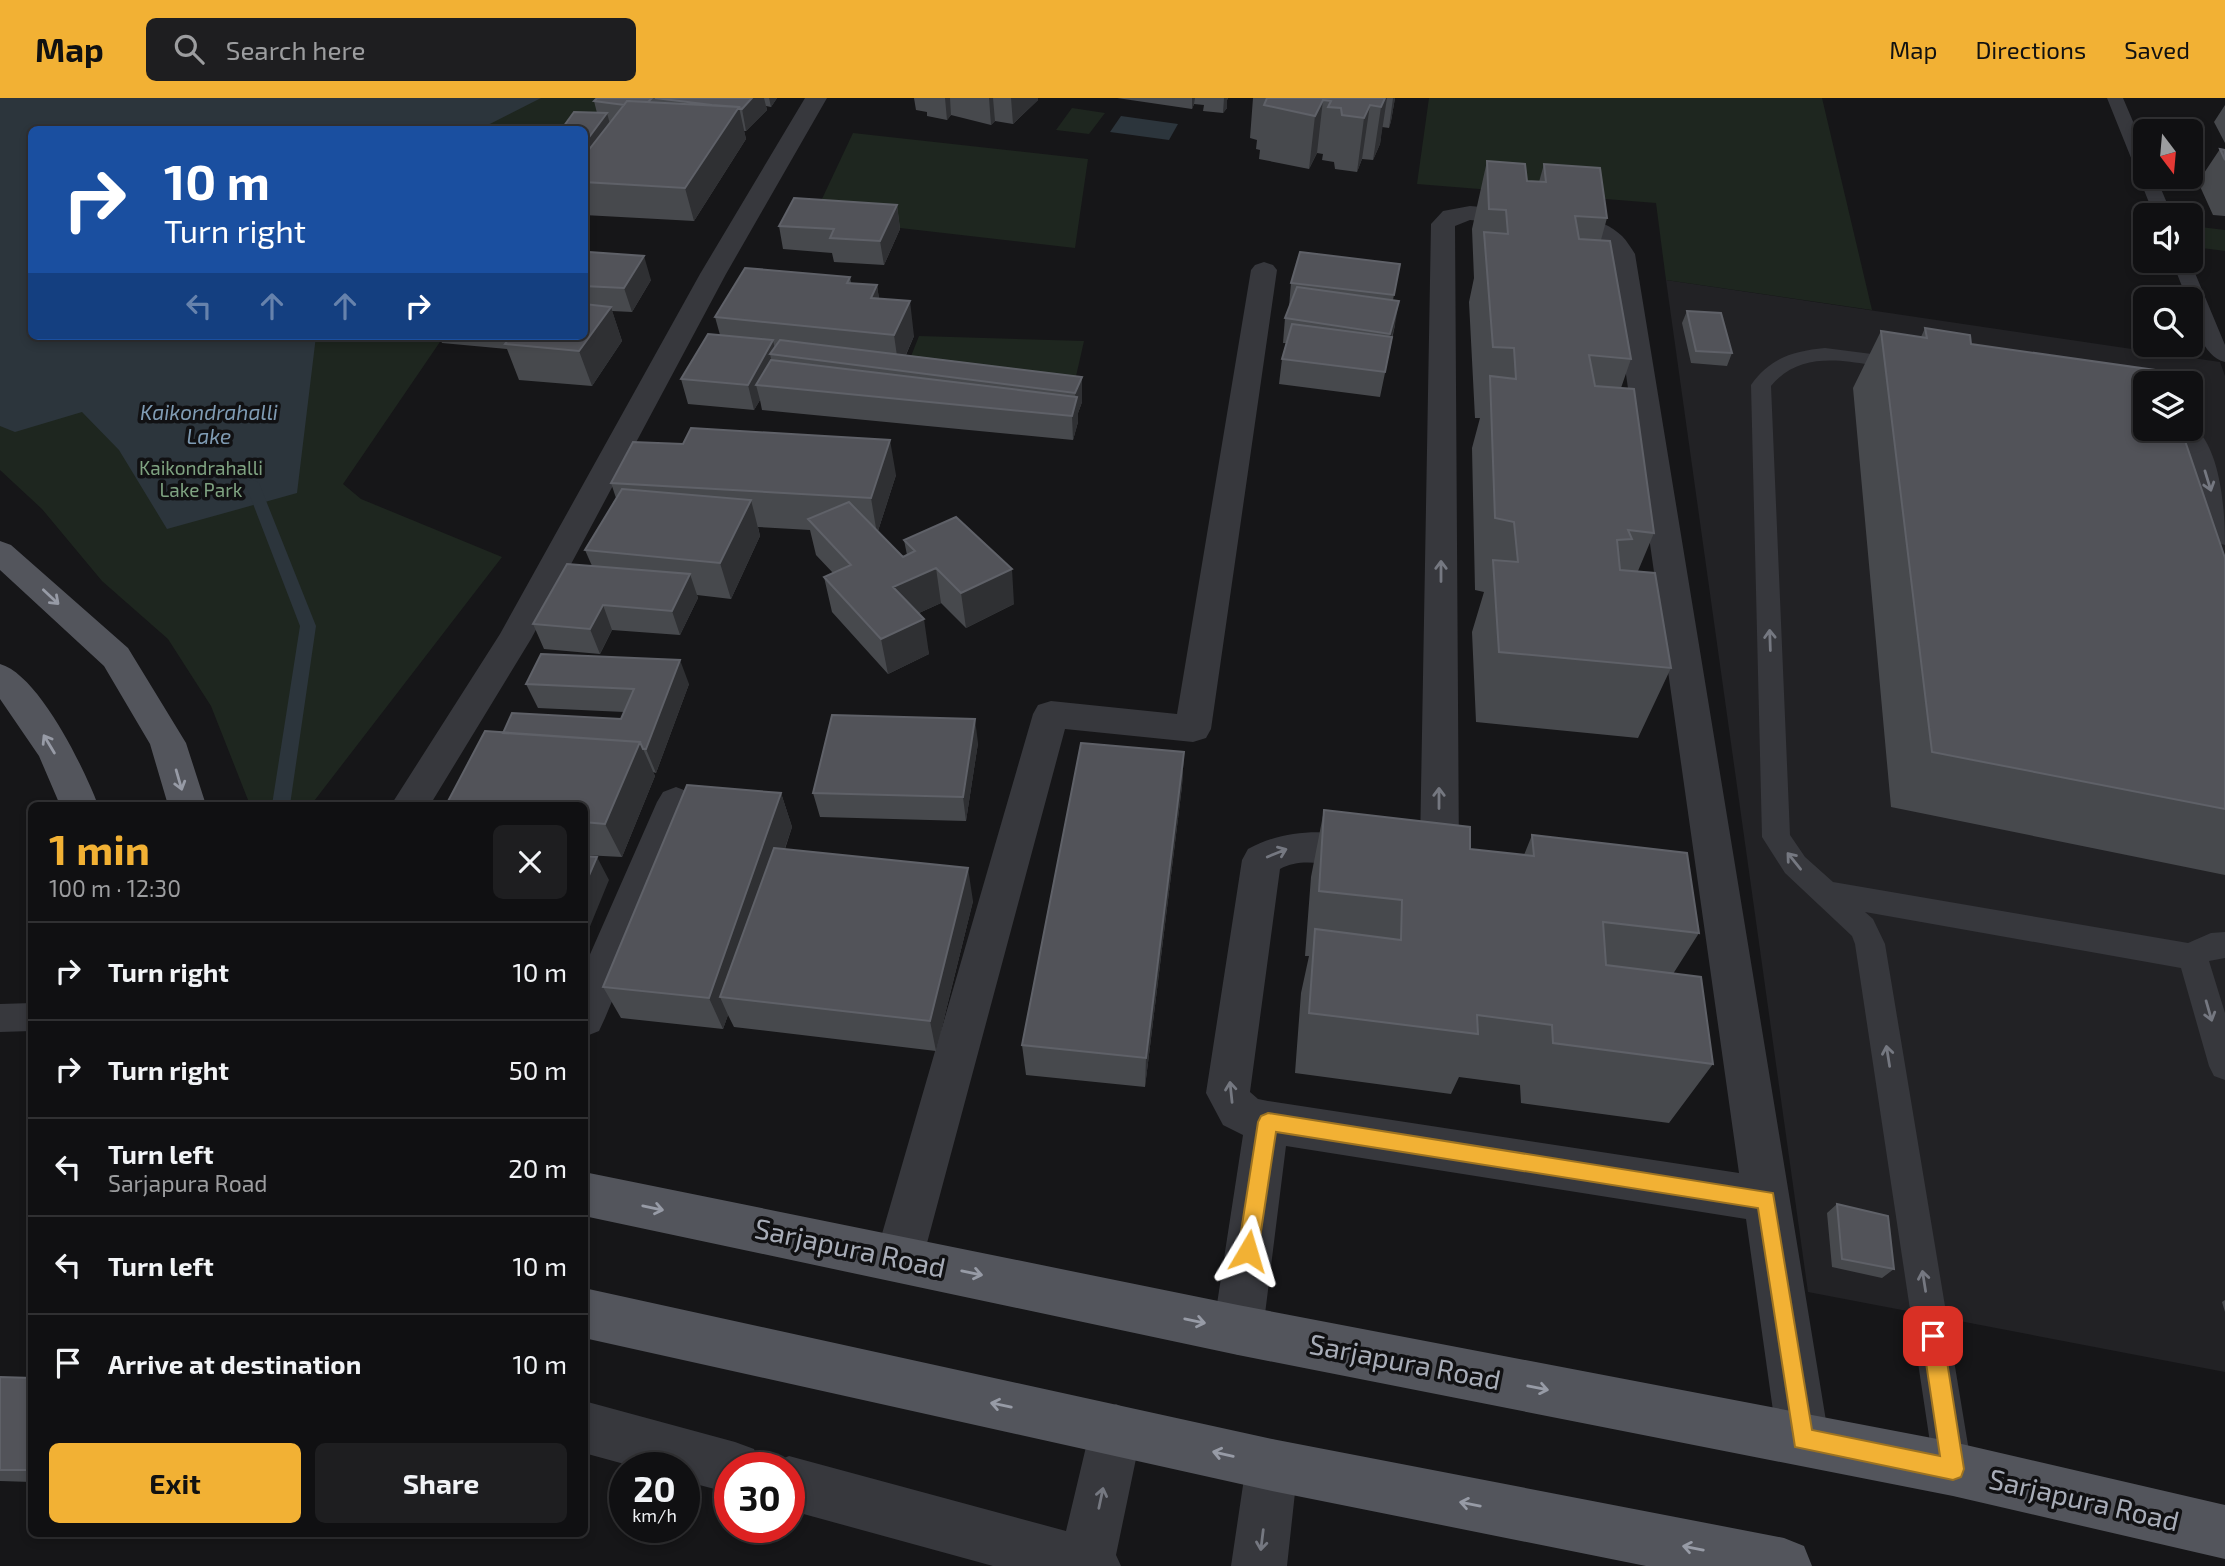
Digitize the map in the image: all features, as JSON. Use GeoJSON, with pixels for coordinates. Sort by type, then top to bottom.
{"type":"FeatureCollection","features":[{"type":"Feature","properties":{"kind":"main road"},"geometry":{"type":"LineString","coordinates":[[0,552],[116,657],[169,743],[186,802]]}},
{"type":"Feature","properties":{"kind":"main road"},"geometry":{"type":"LineString","coordinates":[[0,676],[20,697],[71,782],[78,802]]}},
{"type":"Feature","properties":{"kind":"main road","name":"Sarjapura Road"},"geometry":{"type":"LineString","coordinates":[[588,1195],[1238,1330],[1953,1469],[2225,1532]]}},
{"type":"Feature","properties":{"kind":"main road"},"geometry":{"type":"LineString","coordinates":[[588,1313],[1272,1465],[1784,1566]]}},
{"type":"Feature","properties":{"kind":"street"},"geometry":{"type":"LineString","coordinates":[[412,802],[514,639],[713,274],[816,98]]}},
{"type":"Feature","properties":{"kind":"street"},"geometry":{"type":"LineString","coordinates":[[1439,862],[1443,224],[1452,216],[1470,213],[1588,225],[1618,244],[1622,254],[1803,1439]]}},
{"type":"Feature","properties":{"kind":"street"},"geometry":{"type":"LineString","coordinates":[[899,1258],[1051,714],[1193,729],[1264,270]]}},
{"type":"Feature","properties":{"kind":"street"},"geometry":{"type":"LineString","coordinates":[[588,1009],[676,802]]}},
{"type":"Feature","properties":{"kind":"street"},"geometry":{"type":"LineString","coordinates":[[1479,867],[1303,848],[1272,853],[1262,860],[1228,1093],[1234,1109],[1247,1117],[1268,1122],[1766,1200]]}},
{"type":"Feature","properties":{"kind":"street"},"geometry":{"type":"LineString","coordinates":[[1681,894],[1721,899]]}},
{"type":"Feature","properties":{"kind":"street"},"geometry":{"type":"LineString","coordinates":[[1238,1330],[1259,1166],[1268,1122]]}},
{"type":"Feature","properties":{"kind":"street"},"geometry":{"type":"LineString","coordinates":[[588,1428],[714,1462]]}},
{"type":"Feature","properties":{"kind":"street"},"geometry":{"type":"LineString","coordinates":[[805,1487],[1089,1566],[1116,1430]]}},
{"type":"Feature","properties":{"kind":"street"},"geometry":{"type":"LineString","coordinates":[[1259,1566],[1272,1465]]}},
{"type":"Feature","properties":{"kind":"lane"},"geometry":{"type":"LineString","coordinates":[[2116,98],[2133,142]]}},
{"type":"Feature","properties":{"kind":"lane"},"geometry":{"type":"LineString","coordinates":[[2186,273],[2218,352],[2225,356]]}},
{"type":"Feature","properties":{"kind":"lane"},"geometry":{"type":"LineString","coordinates":[[1931,368],[1825,354],[1801,355],[1784,361],[1768,374],[1761,385],[1776,837],[1795,865],[1863,928],[1870,944],[1953,1469]]}},
{"type":"Feature","properties":{"kind":"lane"},"geometry":{"type":"LineString","coordinates":[[2195,441],[2225,536],[2199,532],[2193,537],[2204,572]]}},
{"type":"Feature","properties":{"kind":"lane"},"geometry":{"type":"LineString","coordinates":[[1825,892],[2193,957]]}},
{"type":"Feature","properties":{"kind":"lane"},"geometry":{"type":"LineString","coordinates":[[2193,957],[2203,947],[2214,943],[2225,945]]}},
{"type":"Feature","properties":{"kind":"lane"},"geometry":{"type":"LineString","coordinates":[[2193,957],[2225,1066]]}},
{"type":"Feature","properties":{"kind":"lane"},"geometry":{"type":"LineString","coordinates":[[0,1018],[28,1017]]}},
{"type":"Feature","properties":{"kind":"shaded area"},"geometry":{"type":"Polygon","coordinates":[[[1666,280],[2133,349],[2133,357],[2186,357],[2220,362],[2225,376],[2225,1372],[1808,1292],[1666,280]]]}},
{"type":"Feature","properties":{"kind":"green space","name":"Kaikondrahalli Lake Park"},"geometry":{"type":"Polygon","coordinates":[[[0,98],[615,98],[588,126],[28,126],[28,340],[441,340],[343,484],[361,499],[502,557],[313,802],[249,802],[211,706],[168,639],[102,581],[42,509],[0,470],[0,98]]]}},
{"type":"Feature","properties":{"kind":"green space"},"geometry":{"type":"Polygon","coordinates":[[[1429,98],[1822,98],[1872,310],[1666,280],[1656,203],[1417,184],[1429,98]]]}},
{"type":"Feature","properties":{"kind":"green space"},"geometry":{"type":"Polygon","coordinates":[[[1072,108],[1105,113],[1089,134],[1056,130],[1072,108]]]}},
{"type":"Feature","properties":{"kind":"green space"},"geometry":{"type":"Polygon","coordinates":[[[853,133],[1088,159],[1075,248],[813,218],[853,133]]]}},
{"type":"Feature","properties":{"kind":"green space"},"geometry":{"type":"Polygon","coordinates":[[[2203,227],[2225,230],[2225,251],[2203,248],[2203,227]]]}},
{"type":"Feature","properties":{"kind":"green space"},"geometry":{"type":"Polygon","coordinates":[[[919,336],[1084,341],[1072,394],[904,374],[919,336]]]}},
{"type":"Feature","properties":{"kind":"water","name":"Kaikondrahalli Lake"},"geometry":{"type":"Polygon","coordinates":[[[0,98],[541,98],[486,126],[28,126],[28,340],[316,340],[297,493],[167,529],[119,450],[82,412],[15,432],[0,426],[0,98]]]}},
{"type":"Feature","properties":{"kind":"water"},"geometry":{"type":"Polygon","coordinates":[[[1121,116],[1178,124],[1169,140],[1110,132],[1121,116]]]}},
{"type":"Feature","properties":{"kind":"building"},"geometry":{"type":"Polygon","coordinates":[[[597,98],[652,98],[648,102],[627,101],[624,105],[594,101],[597,98]]]}},
{"type":"Feature","properties":{"kind":"building"},"geometry":{"type":"Polygon","coordinates":[[[655,98],[752,98],[742,109],[655,98]]]}},
{"type":"Feature","properties":{"kind":"building"},"geometry":{"type":"Polygon","coordinates":[[[1267,98],[1385,98],[1381,107],[1370,105],[1364,118],[1342,115],[1341,108],[1328,107],[1331,101],[1323,100],[1315,116],[1264,105],[1267,98]]]}},
{"type":"Feature","properties":{"kind":"building"},"geometry":{"type":"Polygon","coordinates":[[[627,101],[739,107],[685,188],[588,182],[588,151],[627,101]]]}},
{"type":"Feature","properties":{"kind":"building"},"geometry":{"type":"Polygon","coordinates":[[[574,112],[607,113],[588,139],[588,126],[564,126],[574,112]]]}},
{"type":"Feature","properties":{"kind":"building"},"geometry":{"type":"Polygon","coordinates":[[[1487,161],[1525,164],[1527,181],[1546,182],[1544,164],[1600,168],[1607,218],[1575,216],[1579,239],[1610,241],[1631,359],[1589,355],[1595,386],[1634,389],[1654,533],[1628,530],[1632,539],[1617,540],[1620,570],[1655,573],[1671,668],[1499,652],[1493,560],[1518,562],[1514,522],[1495,518],[1490,376],[1516,379],[1514,348],[1493,347],[1484,232],[1508,234],[1506,210],[1489,209],[1487,161]]]}},
{"type":"Feature","properties":{"kind":"building"},"geometry":{"type":"Polygon","coordinates":[[[794,198],[897,205],[880,241],[830,238],[834,229],[779,226],[794,198]]]}},
{"type":"Feature","properties":{"kind":"building"},"geometry":{"type":"Polygon","coordinates":[[[1300,252],[1400,264],[1394,295],[1291,283],[1300,252]]]}},
{"type":"Feature","properties":{"kind":"building"},"geometry":{"type":"Polygon","coordinates":[[[588,253],[644,256],[624,288],[588,286],[588,253]]]}},
{"type":"Feature","properties":{"kind":"building"},"geometry":{"type":"Polygon","coordinates":[[[745,268],[850,277],[847,283],[877,285],[871,298],[910,301],[894,335],[715,317],[745,268]]]}},
{"type":"Feature","properties":{"kind":"building"},"geometry":{"type":"Polygon","coordinates":[[[1297,287],[1399,301],[1390,334],[1285,318],[1297,287]]]}},
{"type":"Feature","properties":{"kind":"building"},"geometry":{"type":"Polygon","coordinates":[[[588,304],[611,307],[588,339],[588,304]]]}},
{"type":"Feature","properties":{"kind":"building"},"geometry":{"type":"Polygon","coordinates":[[[1687,311],[1721,313],[1732,353],[1696,351],[1687,311]]]}},
{"type":"Feature","properties":{"kind":"building"},"geometry":{"type":"Polygon","coordinates":[[[1292,324],[1392,337],[1385,372],[1282,359],[1292,324]]]}},
{"type":"Feature","properties":{"kind":"building"},"geometry":{"type":"Polygon","coordinates":[[[1925,328],[1970,335],[1971,344],[2162,371],[2133,371],[2133,441],[2185,441],[2225,558],[2225,809],[1932,752],[1881,331],[1927,338],[1925,328]]]}},
{"type":"Feature","properties":{"kind":"building"},"geometry":{"type":"Polygon","coordinates":[[[708,334],[773,340],[748,385],[681,379],[708,334]]]}},
{"type":"Feature","properties":{"kind":"building"},"geometry":{"type":"Polygon","coordinates":[[[508,340],[587,340],[579,351],[505,344],[508,340]]]}},
{"type":"Feature","properties":{"kind":"building"},"geometry":{"type":"Polygon","coordinates":[[[780,340],[1082,377],[1075,393],[770,354],[780,340]]]}},
{"type":"Feature","properties":{"kind":"building"},"geometry":{"type":"Polygon","coordinates":[[[771,360],[1077,397],[1072,416],[756,385],[771,360]]]}},
{"type":"Feature","properties":{"kind":"building"},"geometry":{"type":"Polygon","coordinates":[[[691,428],[890,440],[871,498],[611,483],[633,442],[683,444],[691,428]]]}},
{"type":"Feature","properties":{"kind":"building"},"geometry":{"type":"Polygon","coordinates":[[[622,489],[751,500],[720,563],[585,550],[622,489]]]}},
{"type":"Feature","properties":{"kind":"building"},"geometry":{"type":"Polygon","coordinates":[[[849,502],[903,557],[915,551],[904,540],[956,517],[1012,569],[961,593],[936,568],[893,587],[924,619],[881,639],[824,577],[851,565],[808,519],[849,502]]]}},
{"type":"Feature","properties":{"kind":"building"},"geometry":{"type":"Polygon","coordinates":[[[567,564],[690,574],[672,611],[603,605],[590,629],[533,624],[567,564]]]}},
{"type":"Feature","properties":{"kind":"building"},"geometry":{"type":"Polygon","coordinates":[[[541,654],[680,660],[646,749],[643,749],[640,742],[503,733],[512,713],[621,719],[634,689],[526,684],[541,654]]]}},
{"type":"Feature","properties":{"kind":"building"},"geometry":{"type":"Polygon","coordinates":[[[832,715],[975,719],[963,797],[813,793],[832,715]]]}},
{"type":"Feature","properties":{"kind":"building"},"geometry":{"type":"Polygon","coordinates":[[[485,731],[640,742],[605,824],[588,822],[588,802],[448,802],[485,731]]]}},
{"type":"Feature","properties":{"kind":"building"},"geometry":{"type":"Polygon","coordinates":[[[1081,743],[1184,752],[1146,1058],[1022,1045],[1081,743]]]}},
{"type":"Feature","properties":{"kind":"building"},"geometry":{"type":"Polygon","coordinates":[[[687,785],[781,793],[709,998],[603,987],[687,785]]]}},
{"type":"Feature","properties":{"kind":"building"},"geometry":{"type":"Polygon","coordinates":[[[1324,810],[1470,827],[1470,849],[1534,856],[1532,835],[1687,853],[1699,933],[1603,922],[1606,965],[1701,977],[1713,1064],[1553,1043],[1552,1025],[1477,1015],[1478,1034],[1309,1013],[1315,929],[1401,940],[1402,900],[1319,891],[1324,810]]]}},
{"type":"Feature","properties":{"kind":"building"},"geometry":{"type":"Polygon","coordinates":[[[774,848],[968,868],[930,1021],[720,997],[774,848]]]}},
{"type":"Feature","properties":{"kind":"building"},"geometry":{"type":"Polygon","coordinates":[[[588,856],[597,857],[588,878],[588,856]]]}},
{"type":"Feature","properties":{"kind":"building"},"geometry":{"type":"Polygon","coordinates":[[[1837,1204],[1888,1216],[1894,1269],[1842,1259],[1837,1204]]]}},
{"type":"Feature","properties":{"kind":"building"},"geometry":{"type":"Polygon","coordinates":[[[0,1377],[28,1378],[28,1470],[0,1470],[0,1377]]]}},
{"type":"Feature","properties":{"kind":"waterway"},"geometry":{"type":"LineString","coordinates":[[252,483],[308,626],[281,802]]}},
{"type":"Feature","properties":{"kind":"route"},"geometry":{"type":"LineString","coordinates":[[1248,1251],[1259,1166],[1268,1122],[1766,1200],[1803,1439],[1953,1469],[1933,1336]]}}]}
